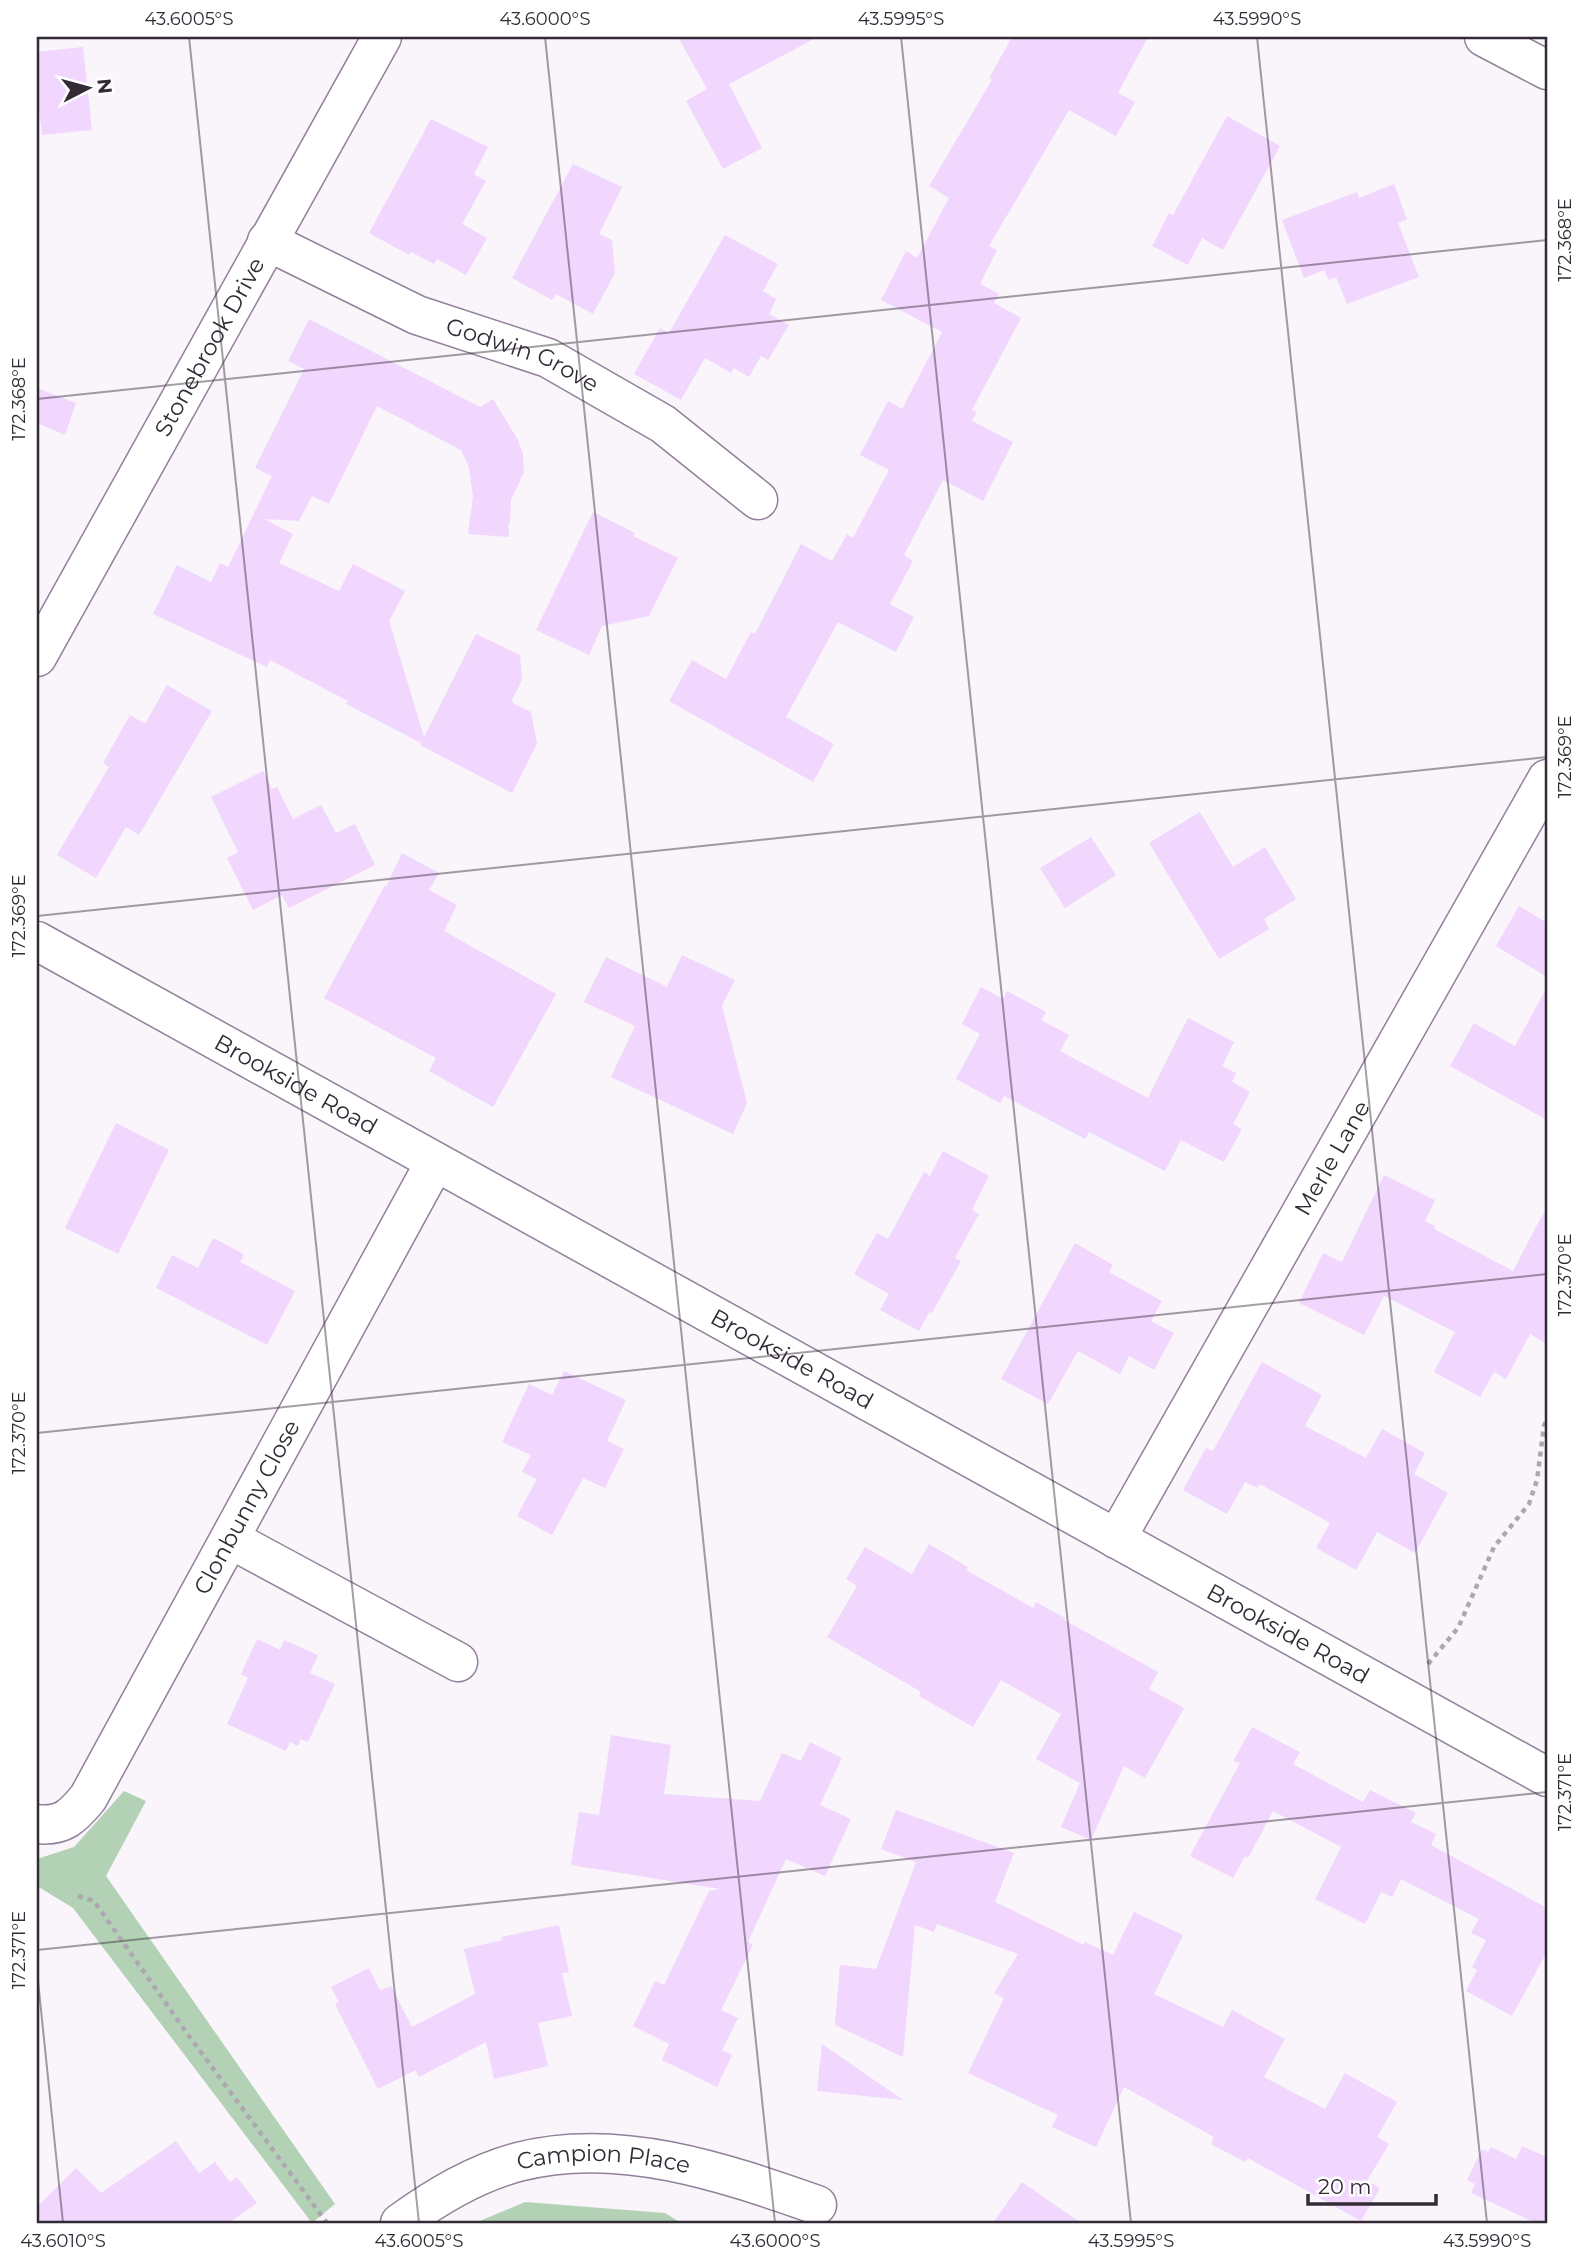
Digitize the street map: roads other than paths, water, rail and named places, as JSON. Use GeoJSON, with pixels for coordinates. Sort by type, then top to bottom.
{"type":"FeatureCollection","features":[{"type":"Feature","properties":{"kind":"street","name":"Stonebrook Drive"},"geometry":{"type":"LineString","coordinates":[[37,657],[382,37]]}},
{"type":"Feature","properties":{"kind":"street"},"geometry":{"type":"LineString","coordinates":[[1484,37],[1547,70]]}},
{"type":"Feature","properties":{"kind":"street","name":"Godwin Grove"},"geometry":{"type":"LineString","coordinates":[[267,241],[417,315],[548,358],[663,425],[758,500]]}},
{"type":"Feature","properties":{"kind":"street","name":"Merle Lane"},"geometry":{"type":"LineString","coordinates":[[1116,1539],[1547,779]]}},
{"type":"Feature","properties":{"kind":"street","name":"Brookside Road"},"geometry":{"type":"LineString","coordinates":[[37,940],[1547,1777]]}},
{"type":"Feature","properties":{"kind":"street","name":"Clonbunny Close"},"geometry":{"type":"LineString","coordinates":[[37,1824],[48,1826],[71,1818],[88,1798],[435,1162]]}},
{"type":"Feature","properties":{"kind":"street"},"geometry":{"type":"LineString","coordinates":[[230,1539],[458,1662]]}},
{"type":"Feature","properties":{"kind":"street","name":"Campion Place"},"geometry":{"type":"LineString","coordinates":[[400,2223],[435,2199],[475,2177],[519,2162],[571,2154],[680,2163],[711,2170],[817,2205]]}}]}
